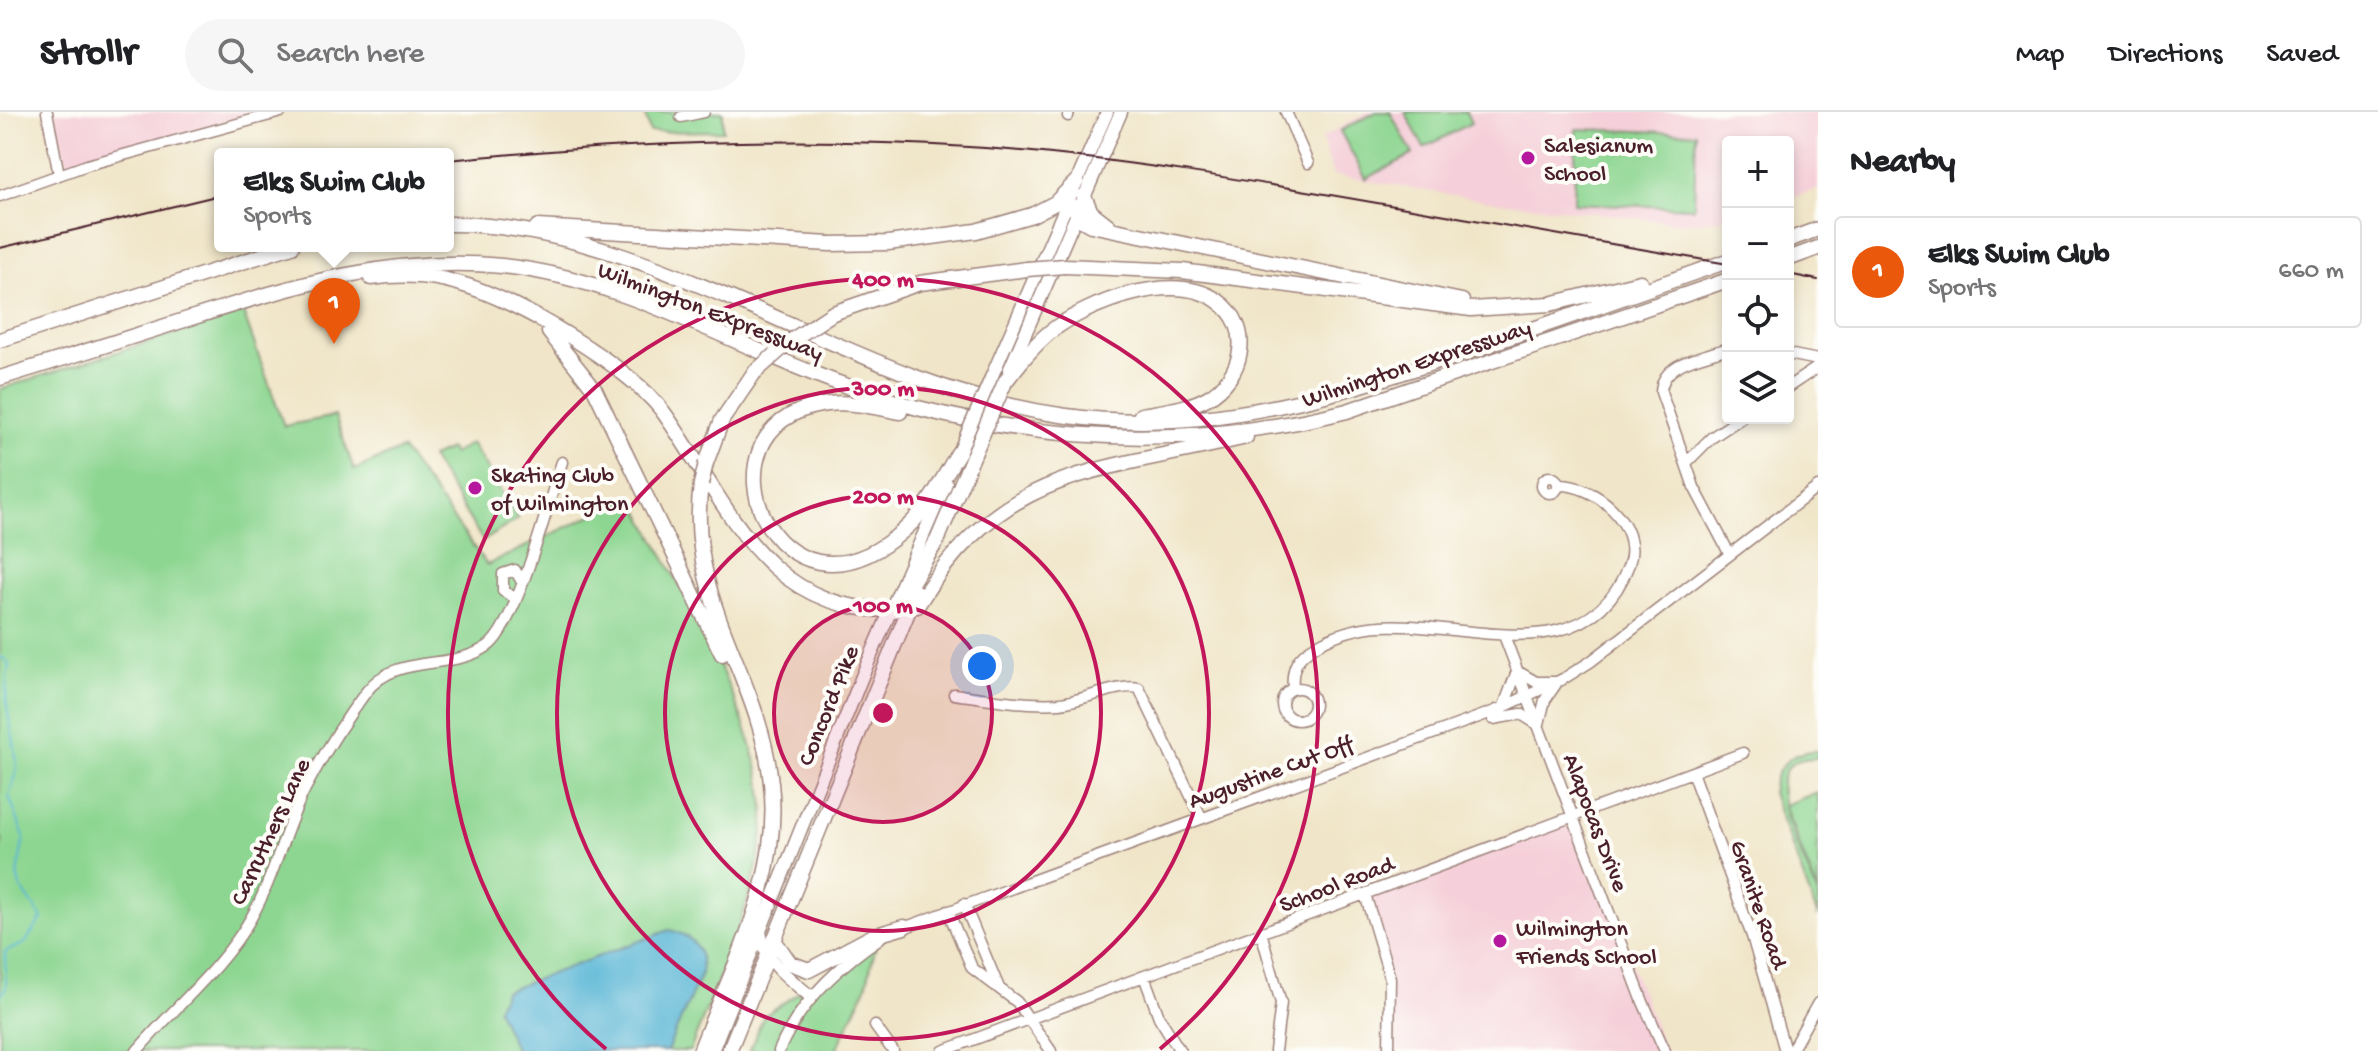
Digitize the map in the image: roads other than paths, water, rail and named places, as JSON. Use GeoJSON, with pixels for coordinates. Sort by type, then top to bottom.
{"type":"FeatureCollection","features":[{"type":"Feature","properties":{"kind":"highway"},"geometry":{"type":"LineString","coordinates":[[480,223],[830,244],[888,243],[976,231],[1032,215],[1055,203],[1077,181]]}},
{"type":"Feature","properties":{"kind":"highway"},"geometry":{"type":"LineString","coordinates":[[1078,206],[1091,225],[1129,233],[1434,296],[1479,303],[1550,304]]}},
{"type":"Feature","properties":{"kind":"highway"},"geometry":{"type":"LineString","coordinates":[[1794,229],[1818,221]]}},
{"type":"Feature","properties":{"kind":"highway","name":"Wilmington Expressway"},"geometry":{"type":"LineString","coordinates":[[454,224],[480,223],[618,254],[898,370],[1018,407],[1077,418],[1134,421],[1188,420],[1281,408],[1380,381],[1722,263]]}},
{"type":"Feature","properties":{"kind":"highway"},"geometry":{"type":"LineString","coordinates":[[1794,238],[1818,229]]}},
{"type":"Feature","properties":{"kind":"highway"},"geometry":{"type":"LineString","coordinates":[[1794,257],[1818,248]]}},
{"type":"Feature","properties":{"kind":"highway"},"geometry":{"type":"LineString","coordinates":[[0,340],[273,252]]}},
{"type":"Feature","properties":{"kind":"highway"},"geometry":{"type":"LineString","coordinates":[[700,1051],[757,908],[768,866],[773,806],[765,749],[702,571],[696,524],[701,484],[722,420],[754,373],[789,342],[833,313],[920,283],[1027,269],[1065,266],[1182,271],[1445,308],[1550,304],[1615,290],[1722,254]]}},
{"type":"Feature","properties":{"kind":"highway","name":"Wilmington Expressway"},"geometry":{"type":"LineString","coordinates":[[0,378],[354,271],[455,263],[539,272],[619,293],[875,397],[962,420],[1055,433],[1162,437],[1293,425],[1385,400],[1722,282]]}},
{"type":"Feature","properties":{"kind":"highway"},"geometry":{"type":"LineString","coordinates":[[237,304],[266,301],[344,281],[426,277],[461,283],[494,296],[615,366],[642,389],[664,413],[741,533],[770,565],[818,597],[891,610],[902,603],[939,537]]}},
{"type":"Feature","properties":{"kind":"highway"},"geometry":{"type":"LineString","coordinates":[[998,380],[1039,341],[1065,322],[1094,306],[1140,292],[1175,290],[1210,297],[1232,317],[1240,336],[1240,357],[1234,373],[1208,397],[1195,403],[1137,415],[1018,407]]}},
{"type":"Feature","properties":{"kind":"highway"},"geometry":{"type":"LineString","coordinates":[[541,322],[601,401],[765,749]]}},
{"type":"Feature","properties":{"kind":"highway","name":"Concord Pike"},"geometry":{"type":"LineString","coordinates":[[729,1051],[939,537],[967,452],[998,380]]}},
{"type":"Feature","properties":{"kind":"highway"},"geometry":{"type":"LineString","coordinates":[[967,452],[915,520],[879,549],[854,560],[827,563],[794,552],[769,530],[757,504],[755,470],[767,441],[787,418],[819,405],[846,404],[962,426],[1055,433]]}},
{"type":"Feature","properties":{"kind":"highway"},"geometry":{"type":"LineString","coordinates":[[900,634],[956,549],[994,515],[1034,490],[1090,472],[1293,425]]}},
{"type":"Feature","properties":{"kind":"highway"},"geometry":{"type":"LineString","coordinates":[[774,940],[790,963],[809,970],[873,936],[904,927]]}},
{"type":"Feature","properties":{"kind":"main road"},"geometry":{"type":"LineString","coordinates":[[1093,159],[1107,112]]}},
{"type":"Feature","properties":{"kind":"main road"},"geometry":{"type":"LineString","coordinates":[[1078,206],[1114,112]]}},
{"type":"Feature","properties":{"kind":"main road"},"geometry":{"type":"LineString","coordinates":[[1093,159],[1121,112]]}},
{"type":"Feature","properties":{"kind":"main road","name":"Concord Pike"},"geometry":{"type":"LineString","coordinates":[[998,380],[1077,181],[1093,159]]}},
{"type":"Feature","properties":{"kind":"main road","name":"Concord Pike"},"geometry":{"type":"LineString","coordinates":[[998,380],[1043,293],[1093,159]]}},
{"type":"Feature","properties":{"kind":"main road","name":"Concord Pike"},"geometry":{"type":"LineString","coordinates":[[712,1051],[891,610],[967,452]]}},
{"type":"Feature","properties":{"kind":"main road"},"geometry":{"type":"LineString","coordinates":[[760,931],[767,955],[811,997]]}},
{"type":"Feature","properties":{"kind":"street"},"geometry":{"type":"LineString","coordinates":[[47,112],[59,175]]}},
{"type":"Feature","properties":{"kind":"street"},"geometry":{"type":"LineString","coordinates":[[1,196],[199,132],[281,112]]}},
{"type":"Feature","properties":{"kind":"street"},"geometry":{"type":"LineString","coordinates":[[681,117],[704,112]]}},
{"type":"Feature","properties":{"kind":"street"},"geometry":{"type":"LineString","coordinates":[[1286,112],[1308,163]]}},
{"type":"Feature","properties":{"kind":"street"},"geometry":{"type":"LineString","coordinates":[[1722,350],[1671,368],[1661,383],[1661,392],[1694,487],[1729,553]]}},
{"type":"Feature","properties":{"kind":"street"},"geometry":{"type":"LineString","coordinates":[[1794,355],[1818,360]]}},
{"type":"Feature","properties":{"kind":"street"},"geometry":{"type":"LineString","coordinates":[[1794,383],[1818,367]]}},
{"type":"Feature","properties":{"kind":"street"},"geometry":{"type":"LineString","coordinates":[[1687,462],[1711,438],[1732,424]]}},
{"type":"Feature","properties":{"kind":"street","name":"Carruthers Lane"},"geometry":{"type":"LineString","coordinates":[[137,1051],[238,940],[253,915],[305,789],[369,688],[394,670],[486,647],[498,636],[522,582],[562,462]]}},
{"type":"Feature","properties":{"kind":"street"},"geometry":{"type":"LineString","coordinates":[[1293,689],[1292,671],[1297,660],[1324,640],[1352,631],[1381,625],[1505,638],[1543,634],[1585,619],[1613,595],[1632,557],[1625,526],[1615,511],[1571,484],[1558,485]]}},
{"type":"Feature","properties":{"kind":"street","name":"Augustine Cut Off"},"geometry":{"type":"LineString","coordinates":[[779,1051],[811,997],[866,949],[904,927],[1526,697],[1559,681],[1620,640],[1818,487]]}},
{"type":"Feature","properties":{"kind":"street"},"geometry":{"type":"LineString","coordinates":[[515,598],[503,591],[503,574],[515,570],[522,582]]}},
{"type":"Feature","properties":{"kind":"street","name":"Alapocas Drive"},"geometry":{"type":"LineString","coordinates":[[1505,638],[1648,1016],[1665,1051]]}},
{"type":"Feature","properties":{"kind":"street"},"geometry":{"type":"LineString","coordinates":[[1503,707],[1517,671],[1536,682],[1559,681]]}},
{"type":"Feature","properties":{"kind":"street"},"geometry":{"type":"LineString","coordinates":[[1481,715],[1490,719],[1521,714],[1538,725],[1545,700],[1559,681]]}},
{"type":"Feature","properties":{"kind":"street"},"geometry":{"type":"LineString","coordinates":[[954,694],[1008,702],[1047,703],[1139,688],[1201,817]]}},
{"type":"Feature","properties":{"kind":"street","name":"School Road"},"geometry":{"type":"LineString","coordinates":[[943,1051],[1743,753]]}},
{"type":"Feature","properties":{"kind":"street","name":"Granite Road"},"geometry":{"type":"LineString","coordinates":[[1692,772],[1752,936],[1785,1051]]}},
{"type":"Feature","properties":{"kind":"street"},"geometry":{"type":"LineString","coordinates":[[1365,894],[1390,978],[1389,1051]]}},
{"type":"Feature","properties":{"kind":"street"},"geometry":{"type":"LineString","coordinates":[[964,904],[985,962],[1000,989]]}},
{"type":"Feature","properties":{"kind":"street"},"geometry":{"type":"LineString","coordinates":[[948,911],[972,968],[1000,989],[1029,1018],[1051,1051]]}},
{"type":"Feature","properties":{"kind":"street"},"geometry":{"type":"LineString","coordinates":[[1261,932],[1277,978],[1281,1003],[1275,1051]]}},
{"type":"Feature","properties":{"kind":"street"},"geometry":{"type":"LineString","coordinates":[[1144,976],[1159,1017],[1180,1051]]}},
{"type":"Feature","properties":{"kind":"street"},"geometry":{"type":"LineString","coordinates":[[1791,1051],[1818,1003]]}},
{"type":"Feature","properties":{"kind":"street"},"geometry":{"type":"LineString","coordinates":[[875,1026],[893,1051]]}},
{"type":"Feature","properties":{"kind":"water"},"geometry":{"type":"Polygon","coordinates":[[[669,930],[685,935],[695,944],[701,957],[701,974],[667,1051],[516,1051],[497,1008],[505,991],[669,930]]]}},
{"type":"Feature","properties":{"kind":"waterway"},"geometry":{"type":"LineString","coordinates":[[0,658],[4,658],[9,665],[6,693],[17,766],[9,796],[24,837],[17,874],[20,886],[42,918],[25,943],[5,952],[6,986],[0,997]]}},
{"type":"Feature","properties":{"kind":"railway"},"geometry":{"type":"LineString","coordinates":[[454,160],[716,142],[851,142],[985,148],[1135,164],[1234,179],[1722,263]]}},
{"type":"Feature","properties":{"kind":"railway"},"geometry":{"type":"LineString","coordinates":[[0,248],[214,196]]}},
{"type":"Feature","properties":{"kind":"railway"},"geometry":{"type":"LineString","coordinates":[[1794,275],[1818,280]]}},
{"type":"Feature","properties":{"kind":"place","name":"Salesianum School"},"geometry":{"type":"Point","coordinates":[1528,158]}},
{"type":"Feature","properties":{"kind":"place","name":"Elks Swim Club"},"geometry":{"type":"Point","coordinates":[334,344]}},
{"type":"Feature","properties":{"kind":"place","name":"Skating Club of Wilmington"},"geometry":{"type":"Point","coordinates":[475,488]}},
{"type":"Feature","properties":{"kind":"place","name":"Wilmington Friends School"},"geometry":{"type":"Point","coordinates":[1500,941]}}]}
